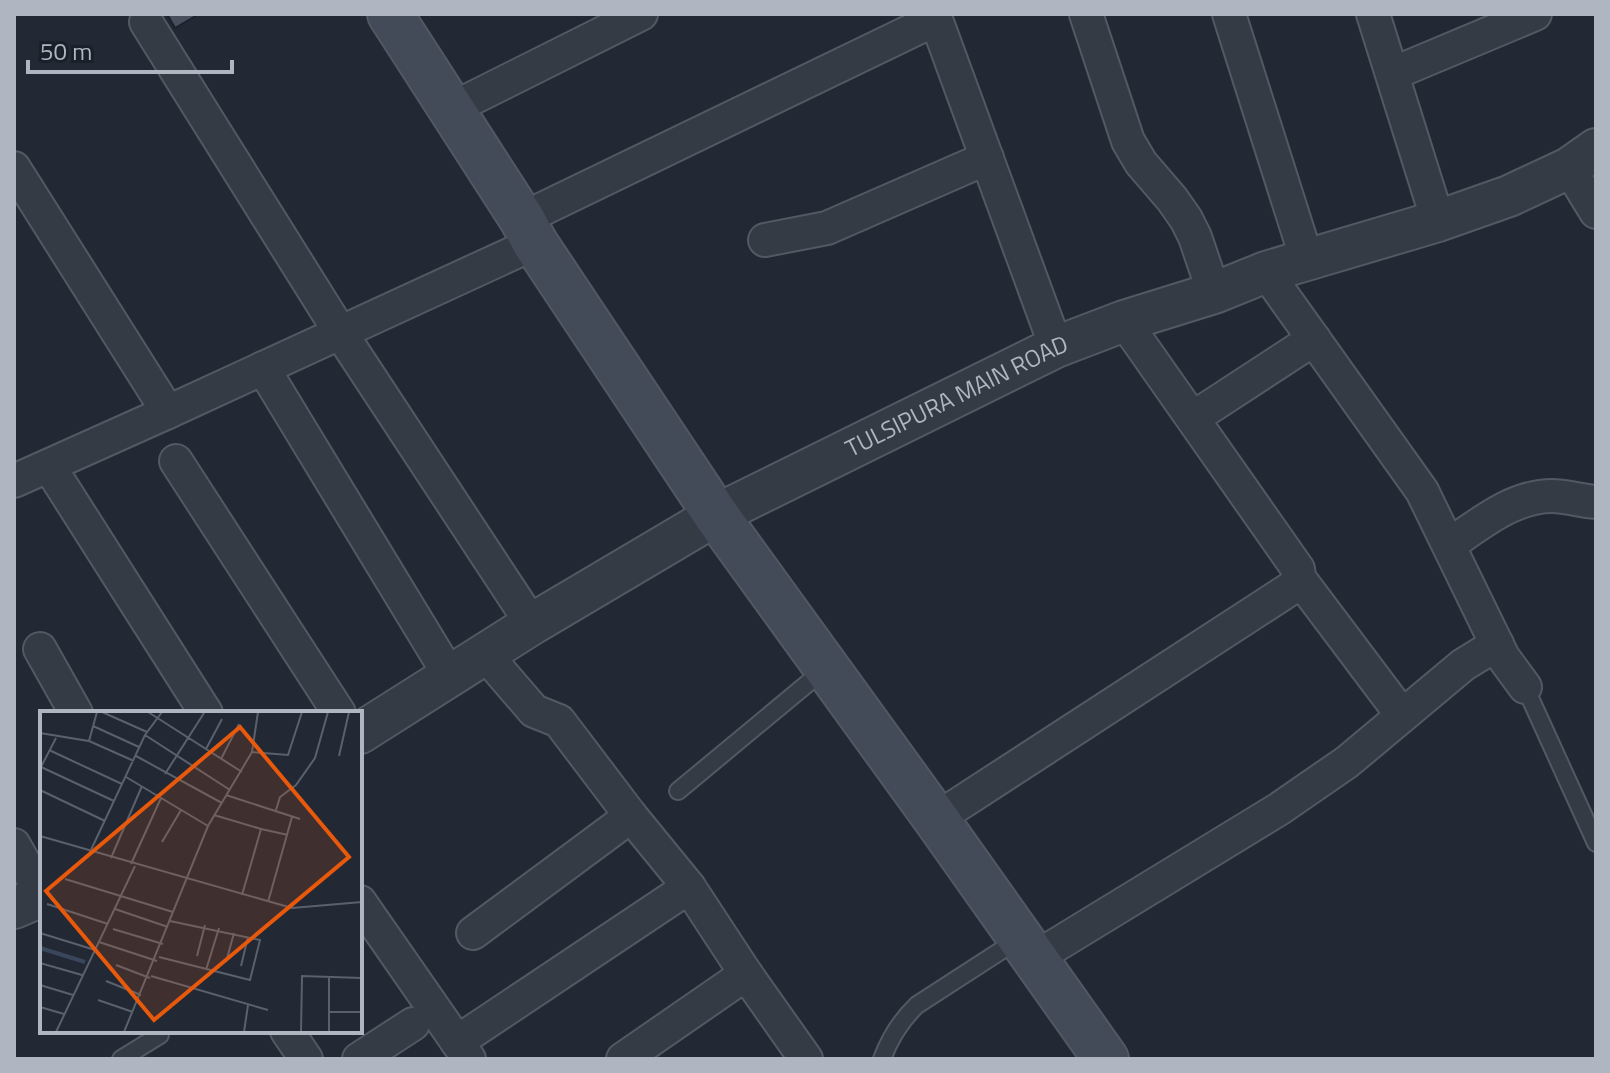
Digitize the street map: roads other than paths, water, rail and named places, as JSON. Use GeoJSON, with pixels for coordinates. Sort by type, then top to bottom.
{"type":"FeatureCollection","features":[{"type":"Feature","properties":{"kind":"main road"},"geometry":{"type":"LineString","coordinates":[[390,14],[528,231],[716,515],[1106,1059]]}},
{"type":"Feature","properties":{"kind":"street"},"geometry":{"type":"LineString","coordinates":[[451,109],[641,14]]}},
{"type":"Feature","properties":{"kind":"street"},"geometry":{"type":"LineString","coordinates":[[1086,14],[1128,141],[1141,163],[1186,219],[1214,293]]}},
{"type":"Feature","properties":{"kind":"street"},"geometry":{"type":"LineString","coordinates":[[1229,14],[1307,260]]}},
{"type":"Feature","properties":{"kind":"street"},"geometry":{"type":"LineString","coordinates":[[1373,14],[1438,221]]}},
{"type":"Feature","properties":{"kind":"street"},"geometry":{"type":"LineString","coordinates":[[1392,74],[1535,14]]}},
{"type":"Feature","properties":{"kind":"street"},"geometry":{"type":"LineString","coordinates":[[14,481],[340,332],[935,17],[1056,347]]}},
{"type":"Feature","properties":{"kind":"street"},"geometry":{"type":"LineString","coordinates":[[146,22],[340,332],[532,624]]}},
{"type":"Feature","properties":{"kind":"street"},"geometry":{"type":"LineString","coordinates":[[765,240],[827,228],[987,158]]}},
{"type":"Feature","properties":{"kind":"street"},"geometry":{"type":"LineString","coordinates":[[1583,158],[1596,212]]}},
{"type":"Feature","properties":{"kind":"street","name":"TULSIPURA MAIN ROAD"},"geometry":{"type":"LineString","coordinates":[[362,732],[532,624],[716,515],[1056,347],[1266,272],[1438,221],[1509,196],[1583,158]]}},
{"type":"Feature","properties":{"kind":"street"},"geometry":{"type":"LineString","coordinates":[[14,168],[168,412]]}},
{"type":"Feature","properties":{"kind":"street"},"geometry":{"type":"LineString","coordinates":[[1266,272],[1422,491],[1503,657],[1525,687]]}},
{"type":"Feature","properties":{"kind":"street"},"geometry":{"type":"LineString","coordinates":[[1124,321],[1298,569],[1299,578],[1402,715]]}},
{"type":"Feature","properties":{"kind":"street"},"geometry":{"type":"LineString","coordinates":[[1193,418],[1314,339]]}},
{"type":"Feature","properties":{"kind":"street"},"geometry":{"type":"LineString","coordinates":[[263,368],[450,676]]}},
{"type":"Feature","properties":{"kind":"street"},"geometry":{"type":"LineString","coordinates":[[176,461],[338,711]]}},
{"type":"Feature","properties":{"kind":"street"},"geometry":{"type":"LineString","coordinates":[[49,466],[205,711]]}},
{"type":"Feature","properties":{"kind":"street"},"geometry":{"type":"LineString","coordinates":[[1449,545],[1524,500],[1552,496],[1596,502]]}},
{"type":"Feature","properties":{"kind":"street"},"geometry":{"type":"LineString","coordinates":[[936,819],[1293,587],[1299,578]]}},
{"type":"Feature","properties":{"kind":"street"},"geometry":{"type":"LineString","coordinates":[[1028,948],[1279,809],[1347,762],[1463,665],[1497,644]]}},
{"type":"Feature","properties":{"kind":"street"},"geometry":{"type":"LineString","coordinates":[[40,649],[75,711]]}},
{"type":"Feature","properties":{"kind":"street"},"geometry":{"type":"LineString","coordinates":[[485,654],[534,711],[559,721],[689,887],[796,1056]]}},
{"type":"Feature","properties":{"kind":"street"},"geometry":{"type":"LineString","coordinates":[[473,933],[631,816]]}},
{"type":"Feature","properties":{"kind":"street"},"geometry":{"type":"LineString","coordinates":[[14,845],[40,891]]}},
{"type":"Feature","properties":{"kind":"street"},"geometry":{"type":"LineString","coordinates":[[362,905],[463,1050],[689,887]]}},
{"type":"Feature","properties":{"kind":"street"},"geometry":{"type":"LineString","coordinates":[[14,908],[40,896]]}},
{"type":"Feature","properties":{"kind":"street"},"geometry":{"type":"LineString","coordinates":[[623,1059],[746,974]]}},
{"type":"Feature","properties":{"kind":"street"},"geometry":{"type":"LineString","coordinates":[[359,1059],[413,1024]]}},
{"type":"Feature","properties":{"kind":"street"},"geometry":{"type":"LineString","coordinates":[[288,1033],[306,1059]]}},
{"type":"Feature","properties":{"kind":"lane"},"geometry":{"type":"LineString","coordinates":[[678,791],[826,668]]}},
{"type":"Feature","properties":{"kind":"lane"},"geometry":{"type":"LineString","coordinates":[[1525,687],[1596,843]]}},
{"type":"Feature","properties":{"kind":"lane"},"geometry":{"type":"LineString","coordinates":[[882,1059],[889,1039],[917,1005],[1028,948]]}},
{"type":"Feature","properties":{"kind":"lane"},"geometry":{"type":"LineString","coordinates":[[121,1059],[160,1035]]}}]}
